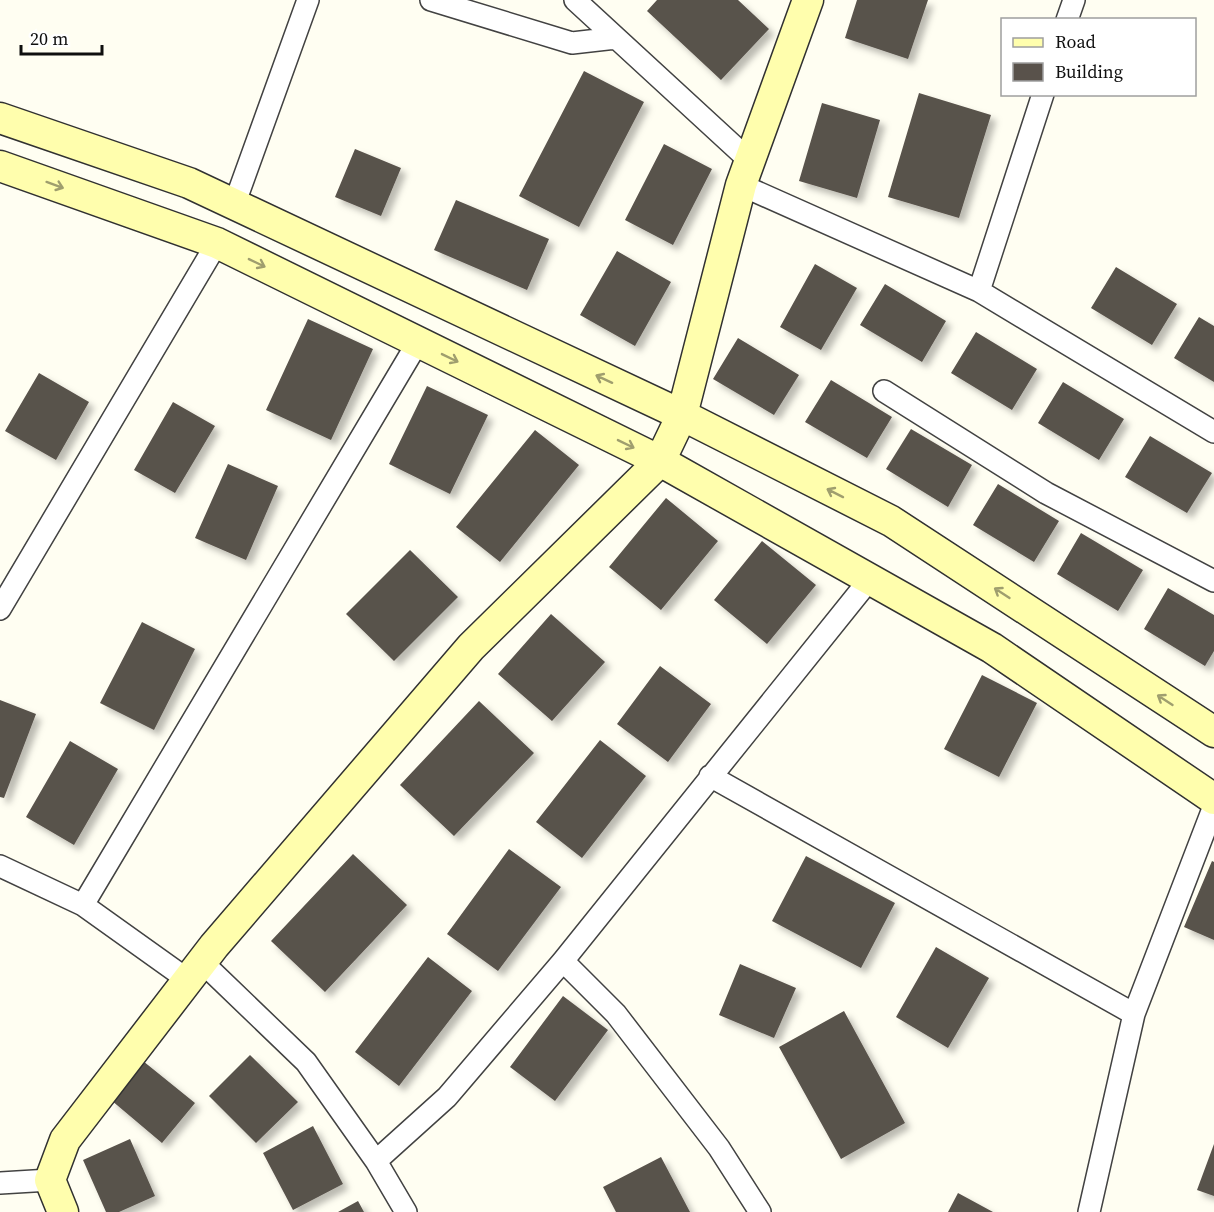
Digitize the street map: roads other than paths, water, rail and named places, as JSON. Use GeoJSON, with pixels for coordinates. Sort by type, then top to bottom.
{"type":"FeatureCollection","features":[{"type":"Feature","properties":{"kind":"street"},"geometry":{"type":"LineString","coordinates":[[0,609],[217,243],[234,205],[308,0]]}},
{"type":"Feature","properties":{"kind":"street"},"geometry":{"type":"LineString","coordinates":[[431,0],[572,43],[616,38]]}},
{"type":"Feature","properties":{"kind":"street"},"geometry":{"type":"LineString","coordinates":[[576,0],[616,38],[746,173],[979,291],[1214,432]]}},
{"type":"Feature","properties":{"kind":"street"},"geometry":{"type":"LineString","coordinates":[[63,1212],[50,1180],[65,1140],[195,970],[471,647],[660,461],[682,415],[746,173],[808,0]]}},
{"type":"Feature","properties":{"kind":"street"},"geometry":{"type":"LineString","coordinates":[[1068,18],[1074,0]]}},
{"type":"Feature","properties":{"kind":"street"},"geometry":{"type":"LineString","coordinates":[[979,291],[1042,96]]}},
{"type":"Feature","properties":{"kind":"street"},"geometry":{"type":"LineString","coordinates":[[0,118],[189,183],[682,415],[891,521],[1214,732]]}},
{"type":"Feature","properties":{"kind":"street"},"geometry":{"type":"LineString","coordinates":[[0,166],[217,243],[660,461],[992,648],[1214,799]]}},
{"type":"Feature","properties":{"kind":"street"},"geometry":{"type":"LineString","coordinates":[[83,905],[418,342]]}},
{"type":"Feature","properties":{"kind":"street"},"geometry":{"type":"LineString","coordinates":[[884,391],[1046,493],[1214,581]]}},
{"type":"Feature","properties":{"kind":"street"},"geometry":{"type":"LineString","coordinates":[[376,1161],[447,1097],[563,961],[870,579]]}},
{"type":"Feature","properties":{"kind":"street"},"geometry":{"type":"LineString","coordinates":[[710,776],[1134,1014]]}},
{"type":"Feature","properties":{"kind":"street"},"geometry":{"type":"LineString","coordinates":[[1089,1212],[1134,1014],[1214,806]]}},
{"type":"Feature","properties":{"kind":"street"},"geometry":{"type":"LineString","coordinates":[[0,866],[83,905],[195,970],[306,1062],[376,1161],[406,1212]]}},
{"type":"Feature","properties":{"kind":"street"},"geometry":{"type":"LineString","coordinates":[[563,961],[616,1014],[718,1148],[760,1212]]}},
{"type":"Feature","properties":{"kind":"street"},"geometry":{"type":"LineString","coordinates":[[0,1182],[50,1180]]}}]}
